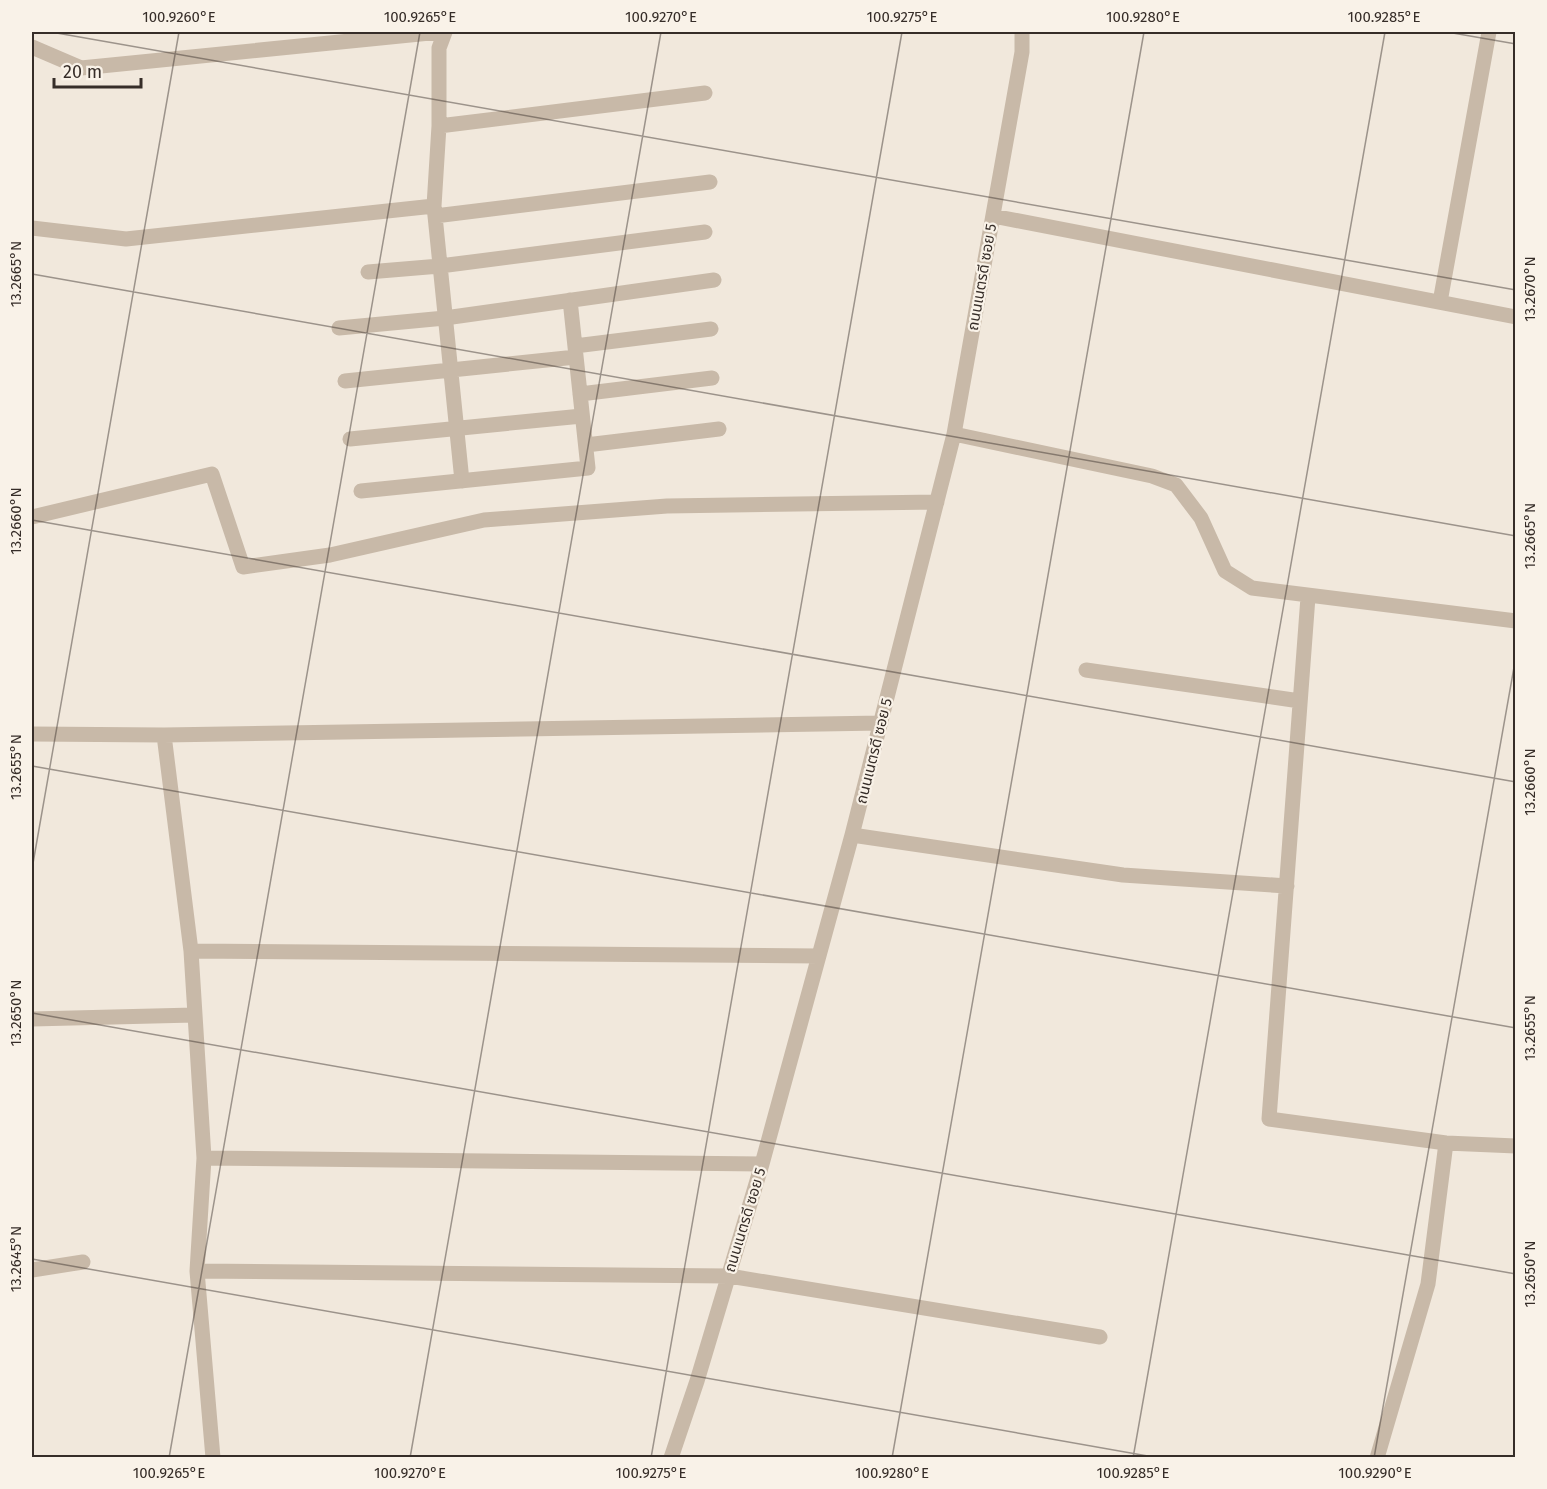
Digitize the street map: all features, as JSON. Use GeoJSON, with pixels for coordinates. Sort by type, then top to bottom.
{"type":"FeatureCollection","features":[{"type":"Feature","properties":{"kind":"street"},"geometry":{"type":"LineString","coordinates":[[32,47],[81,68],[440,32]]}},
{"type":"Feature","properties":{"kind":"street"},"geometry":{"type":"LineString","coordinates":[[445,32],[440,48],[435,211],[462,481]]}},
{"type":"Feature","properties":{"kind":"street","name":"ถนนเนตรดี ซอย 5"},"geometry":{"type":"LineString","coordinates":[[671,1458],[762,1164],[852,835],[954,434],[1022,52],[1022,32]]}},
{"type":"Feature","properties":{"kind":"street"},"geometry":{"type":"LineString","coordinates":[[1440,302],[1489,32]]}},
{"type":"Feature","properties":{"kind":"street"},"geometry":{"type":"LineString","coordinates":[[439,126],[705,93]]}},
{"type":"Feature","properties":{"kind":"street"},"geometry":{"type":"LineString","coordinates":[[32,228],[126,239],[435,211],[710,182]]}},
{"type":"Feature","properties":{"kind":"street"},"geometry":{"type":"LineString","coordinates":[[993,216],[1515,317]]}},
{"type":"Feature","properties":{"kind":"street"},"geometry":{"type":"LineString","coordinates":[[368,272],[440,266],[705,232]]}},
{"type":"Feature","properties":{"kind":"street"},"geometry":{"type":"LineString","coordinates":[[339,328],[446,318],[714,280]]}},
{"type":"Feature","properties":{"kind":"street"},"geometry":{"type":"LineString","coordinates":[[361,491],[588,468],[570,300]]}},
{"type":"Feature","properties":{"kind":"street"},"geometry":{"type":"LineString","coordinates":[[345,381],[451,370],[711,329]]}},
{"type":"Feature","properties":{"kind":"street"},"geometry":{"type":"LineString","coordinates":[[580,394],[712,378]]}},
{"type":"Feature","properties":{"kind":"street"},"geometry":{"type":"LineString","coordinates":[[350,439],[582,416]]}},
{"type":"Feature","properties":{"kind":"street"},"geometry":{"type":"LineString","coordinates":[[586,445],[718,429]]}},
{"type":"Feature","properties":{"kind":"street"},"geometry":{"type":"LineString","coordinates":[[954,434],[1152,476],[1176,485],[1201,518],[1225,571],[1252,588],[1308,597],[1515,621]]}},
{"type":"Feature","properties":{"kind":"street"},"geometry":{"type":"LineString","coordinates":[[32,517],[212,474],[243,567],[330,555],[484,520],[667,506],[937,502]]}},
{"type":"Feature","properties":{"kind":"street"},"geometry":{"type":"LineString","coordinates":[[1308,597],[1269,1119],[1446,1143],[1515,1146]]}},
{"type":"Feature","properties":{"kind":"street"},"geometry":{"type":"LineString","coordinates":[[1086,670],[1300,701]]}},
{"type":"Feature","properties":{"kind":"street"},"geometry":{"type":"LineString","coordinates":[[32,734],[164,735],[881,723]]}},
{"type":"Feature","properties":{"kind":"street"},"geometry":{"type":"LineString","coordinates":[[164,735],[191,951],[204,1158],[197,1271],[213,1458]]}},
{"type":"Feature","properties":{"kind":"street"},"geometry":{"type":"LineString","coordinates":[[852,835],[1123,875],[1287,886]]}},
{"type":"Feature","properties":{"kind":"street"},"geometry":{"type":"LineString","coordinates":[[191,951],[819,956]]}},
{"type":"Feature","properties":{"kind":"street"},"geometry":{"type":"LineString","coordinates":[[32,1019],[194,1015]]}},
{"type":"Feature","properties":{"kind":"street"},"geometry":{"type":"LineString","coordinates":[[1377,1458],[1428,1284],[1446,1143]]}},
{"type":"Feature","properties":{"kind":"street"},"geometry":{"type":"LineString","coordinates":[[204,1158],[762,1164]]}},
{"type":"Feature","properties":{"kind":"street"},"geometry":{"type":"LineString","coordinates":[[32,1270],[83,1262]]}},
{"type":"Feature","properties":{"kind":"street"},"geometry":{"type":"LineString","coordinates":[[197,1271],[729,1276],[1100,1337]]}}]}
